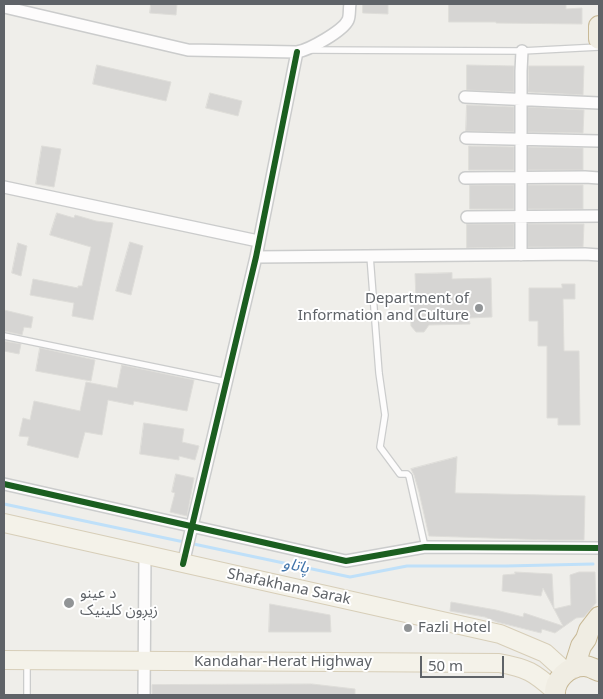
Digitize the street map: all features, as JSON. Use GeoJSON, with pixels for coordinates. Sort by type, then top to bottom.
{"type":"FeatureCollection","features":[{"type":"Feature","properties":{"kind":"highway"},"geometry":{"type":"LineString","coordinates":[[599,26],[599,39]]}},
{"type":"Feature","properties":{"kind":"highway"},"geometry":{"type":"LineString","coordinates":[[570,670],[589,630],[599,617]]}},
{"type":"Feature","properties":{"kind":"highway"},"geometry":{"type":"LineString","coordinates":[[555,693],[556,684],[560,677],[570,670],[583,666],[599,671]]}},
{"type":"Feature","properties":{"kind":"main road","name":"Shafakhana Sarak"},"geometry":{"type":"LineString","coordinates":[[4,523],[145,555],[184,559],[500,634],[545,654],[570,670]]}},
{"type":"Feature","properties":{"kind":"main road","name":"Kandahar-Herat Highway"},"geometry":{"type":"LineString","coordinates":[[4,660],[499,663],[520,667],[538,676],[555,693]]}},
{"type":"Feature","properties":{"kind":"street"},"geometry":{"type":"LineString","coordinates":[[4,7],[188,50],[301,52],[340,30],[348,20],[350,4]]}},
{"type":"Feature","properties":{"kind":"street"},"geometry":{"type":"LineString","coordinates":[[521,254],[522,51]]}},
{"type":"Feature","properties":{"kind":"street"},"geometry":{"type":"LineString","coordinates":[[184,559],[256,257],[301,52]]}},
{"type":"Feature","properties":{"kind":"street"},"geometry":{"type":"LineString","coordinates":[[465,97],[599,103]]}},
{"type":"Feature","properties":{"kind":"street"},"geometry":{"type":"LineString","coordinates":[[466,138],[599,141]]}},
{"type":"Feature","properties":{"kind":"street"},"geometry":{"type":"LineString","coordinates":[[465,178],[599,178]]}},
{"type":"Feature","properties":{"kind":"street"},"geometry":{"type":"LineString","coordinates":[[4,187],[258,241]]}},
{"type":"Feature","properties":{"kind":"street"},"geometry":{"type":"LineString","coordinates":[[468,216],[599,216]]}},
{"type":"Feature","properties":{"kind":"street"},"geometry":{"type":"LineString","coordinates":[[256,257],[599,255]]}},
{"type":"Feature","properties":{"kind":"street"},"geometry":{"type":"LineString","coordinates":[[4,484],[191,530],[346,561],[425,547],[599,548]]}},
{"type":"Feature","properties":{"kind":"street"},"geometry":{"type":"LineString","coordinates":[[144,695],[145,555]]}},
{"type":"Feature","properties":{"kind":"lane"},"geometry":{"type":"LineString","coordinates":[[301,52],[522,51],[599,48]]}},
{"type":"Feature","properties":{"kind":"lane"},"geometry":{"type":"LineString","coordinates":[[370,256],[378,373],[385,415],[380,446],[400,474],[407,474],[409,476],[425,547]]}},
{"type":"Feature","properties":{"kind":"lane"},"geometry":{"type":"LineString","coordinates":[[4,336],[226,382]]}},
{"type":"Feature","properties":{"kind":"lane"},"geometry":{"type":"LineString","coordinates":[[27,660],[27,695]]}},
{"type":"Feature","properties":{"kind":"building"},"geometry":{"type":"Polygon","coordinates":[[[151,4],[177,4],[176,15],[150,13],[151,4]]]}},
{"type":"Feature","properties":{"kind":"building"},"geometry":{"type":"Polygon","coordinates":[[[363,4],[388,4],[388,14],[363,13],[363,4]]]}},
{"type":"Feature","properties":{"kind":"building"},"geometry":{"type":"Polygon","coordinates":[[[449,4],[566,4],[566,9],[582,8],[582,24],[449,22],[449,4]]]}},
{"type":"Feature","properties":{"kind":"building"},"geometry":{"type":"Polygon","coordinates":[[[97,65],[171,82],[166,101],[93,84],[97,65]]]}},
{"type":"Feature","properties":{"kind":"building"},"geometry":{"type":"Polygon","coordinates":[[[467,65],[514,66],[514,92],[467,90],[467,65]]]}},
{"type":"Feature","properties":{"kind":"building"},"geometry":{"type":"Polygon","coordinates":[[[529,66],[584,66],[583,95],[528,92],[529,66]]]}},
{"type":"Feature","properties":{"kind":"building"},"geometry":{"type":"Polygon","coordinates":[[[210,93],[242,101],[238,116],[206,108],[210,93]]]}},
{"type":"Feature","properties":{"kind":"building"},"geometry":{"type":"Polygon","coordinates":[[[467,105],[514,107],[514,132],[466,131],[467,105]]]}},
{"type":"Feature","properties":{"kind":"building"},"geometry":{"type":"Polygon","coordinates":[[[528,107],[584,110],[583,133],[528,132],[528,107]]]}},
{"type":"Feature","properties":{"kind":"building"},"geometry":{"type":"Polygon","coordinates":[[[42,146],[61,149],[54,187],[36,184],[42,146]]]}},
{"type":"Feature","properties":{"kind":"building"},"geometry":{"type":"Polygon","coordinates":[[[469,146],[514,147],[514,170],[469,170],[469,146]]]}},
{"type":"Feature","properties":{"kind":"building"},"geometry":{"type":"Polygon","coordinates":[[[528,147],[583,148],[583,170],[528,170],[528,147]]]}},
{"type":"Feature","properties":{"kind":"building"},"geometry":{"type":"Polygon","coordinates":[[[470,185],[514,185],[514,209],[470,209],[470,185]]]}},
{"type":"Feature","properties":{"kind":"building"},"geometry":{"type":"Polygon","coordinates":[[[528,185],[583,185],[583,209],[528,209],[528,185]]]}},
{"type":"Feature","properties":{"kind":"building"},"geometry":{"type":"Polygon","coordinates":[[[57,213],[74,218],[75,215],[96,221],[113,223],[93,320],[72,316],[74,303],[30,295],[33,279],[78,288],[78,286],[82,286],[91,247],[50,235],[57,213]]]}},
{"type":"Feature","properties":{"kind":"building"},"geometry":{"type":"Polygon","coordinates":[[[467,224],[514,224],[514,247],[467,248],[467,224]]]}},
{"type":"Feature","properties":{"kind":"building"},"geometry":{"type":"Polygon","coordinates":[[[528,224],[584,224],[583,247],[528,247],[528,224]]]}},
{"type":"Feature","properties":{"kind":"building"},"geometry":{"type":"Polygon","coordinates":[[[130,242],[143,246],[131,295],[116,291],[130,242]]]}},
{"type":"Feature","properties":{"kind":"building"},"geometry":{"type":"Polygon","coordinates":[[[18,243],[27,246],[21,276],[12,273],[18,243]]]}},
{"type":"Feature","properties":{"kind":"building"},"geometry":{"type":"Polygon","coordinates":[[[452,273],[452,279],[491,278],[492,317],[469,318],[470,324],[429,325],[424,332],[416,332],[411,326],[410,301],[416,300],[415,274],[452,273]]]}},
{"type":"Feature","properties":{"kind":"building"},"geometry":{"type":"Polygon","coordinates":[[[562,284],[575,284],[575,299],[563,299],[564,351],[579,351],[580,425],[558,425],[558,418],[547,418],[547,346],[538,346],[538,321],[529,321],[529,288],[562,288],[562,284]]]}},
{"type":"Feature","properties":{"kind":"building"},"geometry":{"type":"Polygon","coordinates":[[[4,310],[33,317],[31,328],[24,327],[22,335],[4,331],[4,310]]]}},
{"type":"Feature","properties":{"kind":"building"},"geometry":{"type":"Polygon","coordinates":[[[4,341],[21,344],[19,354],[4,351],[4,341]]]}},
{"type":"Feature","properties":{"kind":"building"},"geometry":{"type":"Polygon","coordinates":[[[40,348],[95,360],[91,381],[36,371],[40,348]]]}},
{"type":"Feature","properties":{"kind":"building"},"geometry":{"type":"Polygon","coordinates":[[[122,365],[194,380],[187,411],[134,401],[133,405],[108,400],[102,435],[85,432],[78,458],[27,445],[29,437],[19,436],[23,418],[30,420],[34,401],[80,411],[86,382],[117,388],[122,365]]]}},
{"type":"Feature","properties":{"kind":"building"},"geometry":{"type":"Polygon","coordinates":[[[144,423],[184,429],[182,442],[199,446],[195,460],[179,456],[179,460],[140,454],[144,423]]]}},
{"type":"Feature","properties":{"kind":"building"},"geometry":{"type":"Polygon","coordinates":[[[457,457],[455,493],[585,496],[584,540],[429,536],[419,492],[411,469],[457,457]]]}},
{"type":"Feature","properties":{"kind":"building"},"geometry":{"type":"Polygon","coordinates":[[[176,474],[194,478],[187,516],[170,512],[175,493],[172,492],[176,474]]]}},
{"type":"Feature","properties":{"kind":"building"},"geometry":{"type":"Polygon","coordinates":[[[515,572],[552,574],[554,609],[543,588],[541,596],[502,591],[503,575],[515,574],[515,572]]]}},
{"type":"Feature","properties":{"kind":"building"},"geometry":{"type":"Polygon","coordinates":[[[579,572],[595,572],[596,603],[584,617],[576,618],[555,633],[542,629],[541,633],[497,622],[485,617],[450,611],[451,602],[523,617],[524,613],[563,626],[554,609],[571,605],[570,575],[579,572]]]}},
{"type":"Feature","properties":{"kind":"building"},"geometry":{"type":"Polygon","coordinates":[[[270,604],[330,615],[331,632],[269,632],[270,604]]]}},
{"type":"Feature","properties":{"kind":"building"},"geometry":{"type":"Polygon","coordinates":[[[312,684],[355,689],[355,695],[152,695],[152,685],[312,684]]]}},
{"type":"Feature","properties":{"kind":"waterway","name":"پاتاو"},"geometry":{"type":"LineString","coordinates":[[4,504],[350,577],[407,566],[593,564]]}},
{"type":"Feature","properties":{"kind":"cycle path"},"geometry":{"type":"LineString","coordinates":[[183,564],[256,257],[297,52]]}},
{"type":"Feature","properties":{"kind":"cycle path"},"geometry":{"type":"LineString","coordinates":[[4,484],[346,561],[425,547],[599,548]]}},
{"type":"Feature","properties":{"kind":"place","name":"Department of Information and Culture"},"geometry":{"type":"Point","coordinates":[479,308]}},
{"type":"Feature","properties":{"kind":"place","name":"د عینو زیږون کلینیک"},"geometry":{"type":"Point","coordinates":[69,603]}},
{"type":"Feature","properties":{"kind":"place","name":"Fazli Hotel"},"geometry":{"type":"Point","coordinates":[408,628]}}]}
